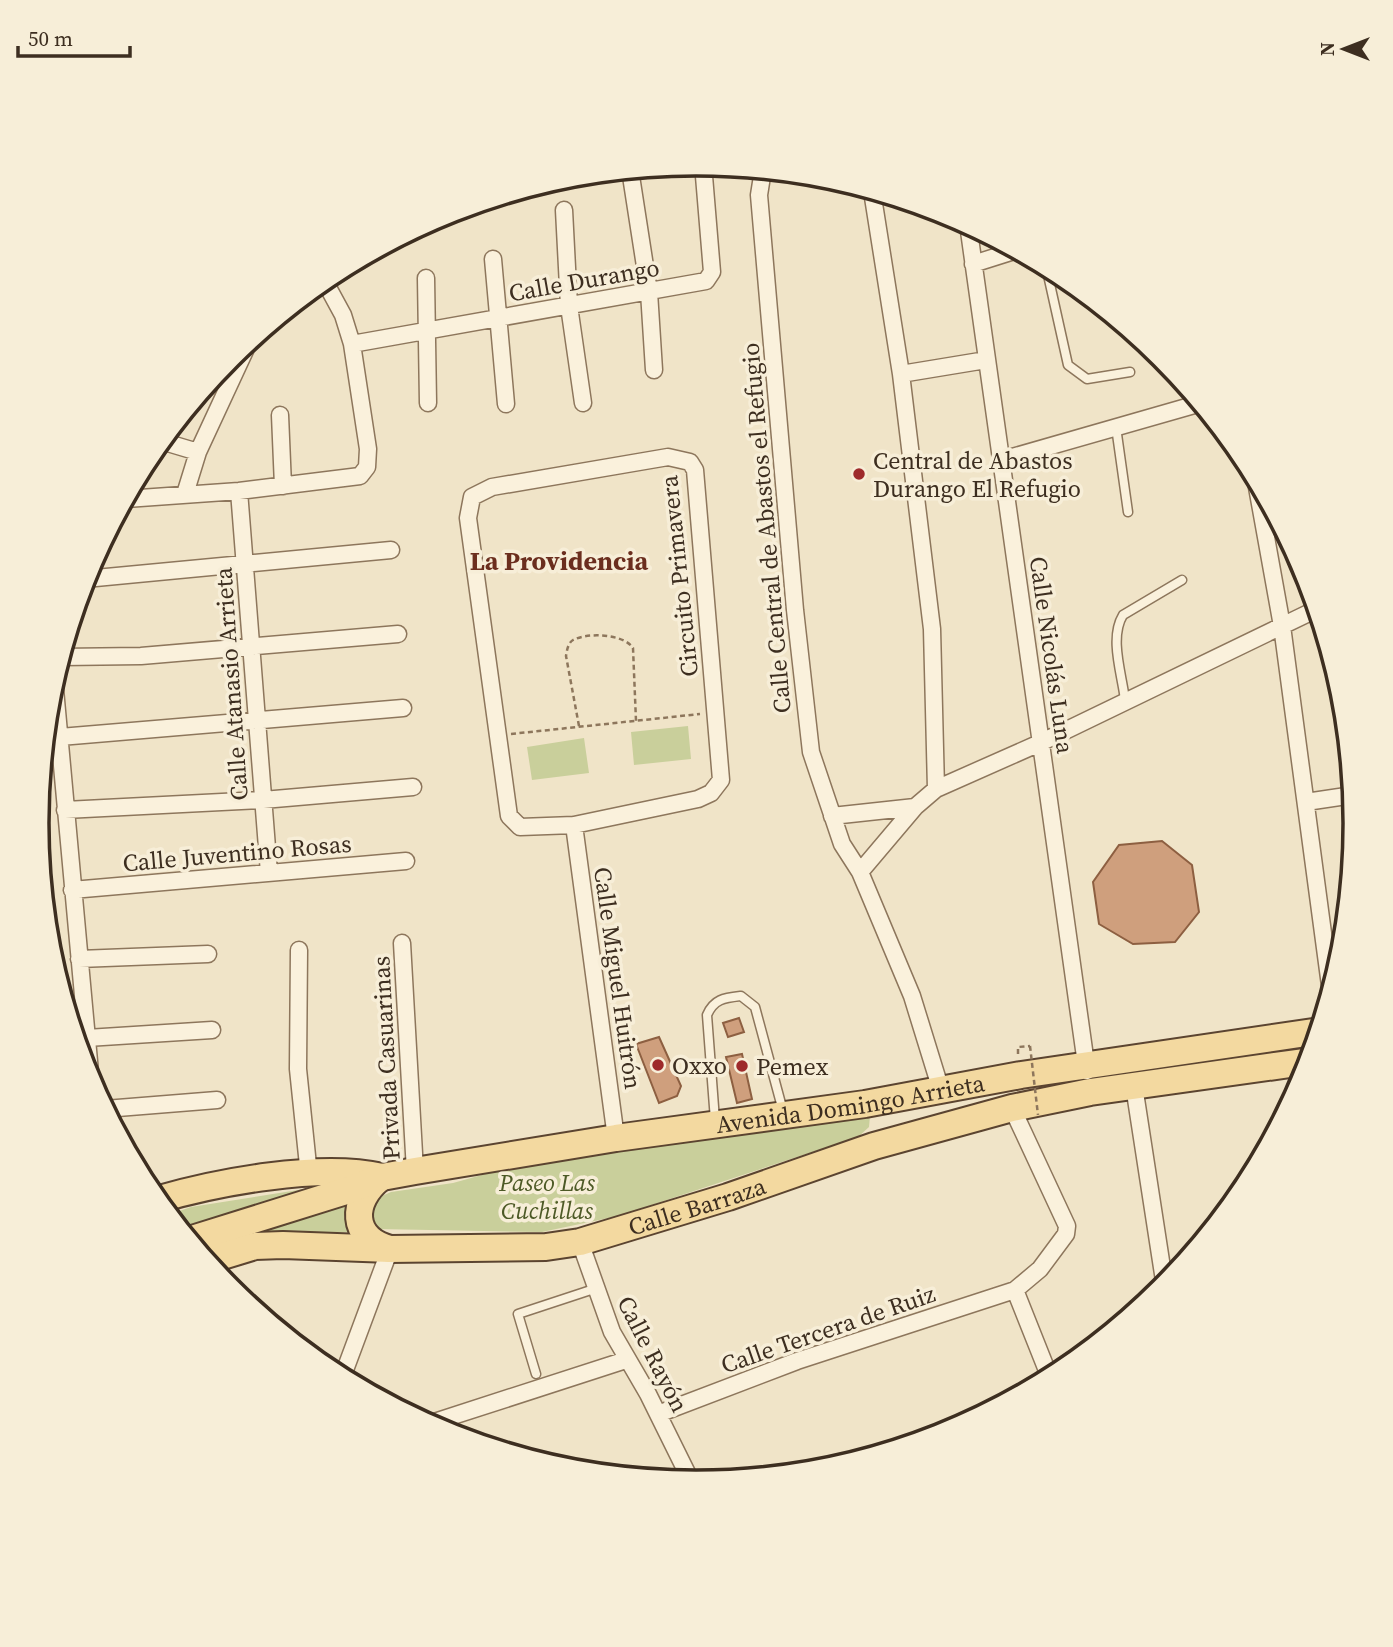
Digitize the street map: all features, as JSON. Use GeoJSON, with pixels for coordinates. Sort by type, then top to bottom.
{"type":"FeatureCollection","features":[{"type":"Feature","properties":{"kind":"main road","name":"Avenida Domingo Arrieta"},"geometry":{"type":"LineString","coordinates":[[382,1177],[616,1138],[716,1127],[1086,1065],[1310,1032]]}},
{"type":"Feature","properties":{"kind":"main road","name":"Calle Barraza"},"geometry":{"type":"LineString","coordinates":[[217,1258],[255,1247],[545,1247],[580,1242],[728,1197],[877,1140],[1090,1092],[1298,1063]]}},
{"type":"Feature","properties":{"kind":"main road"},"geometry":{"type":"LineString","coordinates":[[877,1140],[910,1120],[942,1090]]}},
{"type":"Feature","properties":{"kind":"main road"},"geometry":{"type":"LineString","coordinates":[[865,1104],[879,1117],[877,1140]]}},
{"type":"Feature","properties":{"kind":"main road"},"geometry":{"type":"LineString","coordinates":[[168,1197],[220,1185],[309,1175],[344,1172],[382,1177]]}},
{"type":"Feature","properties":{"kind":"main road"},"geometry":{"type":"LineString","coordinates":[[200,1239],[349,1191],[382,1177]]}},
{"type":"Feature","properties":{"kind":"main road"},"geometry":{"type":"LineString","coordinates":[[382,1177],[363,1195],[358,1216],[369,1238],[390,1249]]}},
{"type":"Feature","properties":{"kind":"main road"},"geometry":{"type":"LineString","coordinates":[[204,1243],[255,1247]]}},
{"type":"Feature","properties":{"kind":"street","name":"Calle Durango"},"geometry":{"type":"LineString","coordinates":[[352,344],[649,292],[710,278],[704,176]]}},
{"type":"Feature","properties":{"kind":"street"},"geometry":{"type":"LineString","coordinates":[[632,180],[649,292],[654,370]]}},
{"type":"Feature","properties":{"kind":"street","name":"Calle Central de Abastos el Refugio"},"geometry":{"type":"LineString","coordinates":[[761,180],[759,195],[794,610],[811,752],[842,844],[860,872],[912,996],[942,1090]]}},
{"type":"Feature","properties":{"kind":"street"},"geometry":{"type":"LineString","coordinates":[[874,201],[901,374],[932,629],[936,789]]}},
{"type":"Feature","properties":{"kind":"street"},"geometry":{"type":"LineString","coordinates":[[564,211],[569,306],[583,402]]}},
{"type":"Feature","properties":{"kind":"street","name":"Calle Nicolás Luna"},"geometry":{"type":"LineString","coordinates":[[970,237],[1090,1092]]}},
{"type":"Feature","properties":{"kind":"street"},"geometry":{"type":"LineString","coordinates":[[973,264],[1004,254]]}},
{"type":"Feature","properties":{"kind":"street"},"geometry":{"type":"LineString","coordinates":[[493,259],[506,404]]}},
{"type":"Feature","properties":{"kind":"street"},"geometry":{"type":"LineString","coordinates":[[426,278],[429,332],[428,403]]}},
{"type":"Feature","properties":{"kind":"street"},"geometry":{"type":"LineString","coordinates":[[137,498],[239,491],[360,476],[369,461],[352,344],[343,315],[330,290]]}},
{"type":"Feature","properties":{"kind":"street"},"geometry":{"type":"LineString","coordinates":[[901,374],[986,360]]}},
{"type":"Feature","properties":{"kind":"street"},"geometry":{"type":"LineString","coordinates":[[185,494],[198,452],[235,370]]}},
{"type":"Feature","properties":{"kind":"street"},"geometry":{"type":"LineString","coordinates":[[1002,460],[1191,406]]}},
{"type":"Feature","properties":{"kind":"street"},"geometry":{"type":"LineString","coordinates":[[280,415],[283,486]]}},
{"type":"Feature","properties":{"kind":"street"},"geometry":{"type":"LineString","coordinates":[[172,444],[198,452]]}},
{"type":"Feature","properties":{"kind":"street","name":"Circuito Primavera"},"geometry":{"type":"LineString","coordinates":[[668,457],[690,462],[695,470],[717,712],[722,780],[711,793],[698,799],[573,825],[528,829],[514,824],[509,816],[468,518],[472,496],[492,487],[668,457]]}},
{"type":"Feature","properties":{"kind":"street","name":"Calle Atanasio Arrieta"},"geometry":{"type":"LineString","coordinates":[[239,491],[269,873]]}},
{"type":"Feature","properties":{"kind":"street"},"geometry":{"type":"LineString","coordinates":[[1260,506],[1282,626],[1328,968]]}},
{"type":"Feature","properties":{"kind":"street"},"geometry":{"type":"LineString","coordinates":[[97,578],[391,550]]}},
{"type":"Feature","properties":{"kind":"street"},"geometry":{"type":"LineString","coordinates":[[860,872],[915,807],[936,789],[1042,742],[1125,699],[1309,612]]}},
{"type":"Feature","properties":{"kind":"street"},"geometry":{"type":"LineString","coordinates":[[71,657],[141,656],[398,635]]}},
{"type":"Feature","properties":{"kind":"street"},"geometry":{"type":"LineString","coordinates":[[60,737],[259,723],[403,708]]}},
{"type":"Feature","properties":{"kind":"street"},"geometry":{"type":"LineString","coordinates":[[58,718],[88,1044]]}},
{"type":"Feature","properties":{"kind":"street"},"geometry":{"type":"LineString","coordinates":[[65,810],[263,800],[413,787]]}},
{"type":"Feature","properties":{"kind":"street"},"geometry":{"type":"LineString","coordinates":[[1306,802],[1343,797]]}},
{"type":"Feature","properties":{"kind":"street"},"geometry":{"type":"LineString","coordinates":[[832,816],[915,807]]}},
{"type":"Feature","properties":{"kind":"street","name":"Calle Miguel Huitrón"},"geometry":{"type":"LineString","coordinates":[[573,825],[616,1138]]}},
{"type":"Feature","properties":{"kind":"street","name":"Calle Juventino Rosas"},"geometry":{"type":"LineString","coordinates":[[72,890],[405,861]]}},
{"type":"Feature","properties":{"kind":"street","name":"Privada Casuarinas"},"geometry":{"type":"LineString","coordinates":[[402,943],[415,1171]]}},
{"type":"Feature","properties":{"kind":"street"},"geometry":{"type":"LineString","coordinates":[[299,950],[298,1069],[309,1175]]}},
{"type":"Feature","properties":{"kind":"street"},"geometry":{"type":"LineString","coordinates":[[79,960],[208,954]]}},
{"type":"Feature","properties":{"kind":"street"},"geometry":{"type":"LineString","coordinates":[[87,1038],[212,1030]]}},
{"type":"Feature","properties":{"kind":"street"},"geometry":{"type":"LineString","coordinates":[[1134,1086],[1163,1271]]}},
{"type":"Feature","properties":{"kind":"street"},"geometry":{"type":"LineString","coordinates":[[115,1108],[217,1100]]}},
{"type":"Feature","properties":{"kind":"street"},"geometry":{"type":"LineString","coordinates":[[1012,1108],[1067,1226],[1066,1234],[1040,1269],[1015,1290],[1046,1368]]}},
{"type":"Feature","properties":{"kind":"street","name":"Calle Rayón"},"geometry":{"type":"LineString","coordinates":[[580,1242],[612,1332],[686,1471]]}},
{"type":"Feature","properties":{"kind":"street"},"geometry":{"type":"LineString","coordinates":[[346,1367],[390,1249]]}},
{"type":"Feature","properties":{"kind":"street","name":"Calle Tercera de Ruiz"},"geometry":{"type":"LineString","coordinates":[[658,1414],[797,1360],[1015,1290]]}},
{"type":"Feature","properties":{"kind":"street"},"geometry":{"type":"LineString","coordinates":[[443,1419],[626,1360]]}},
{"type":"Feature","properties":{"kind":"lane"},"geometry":{"type":"LineString","coordinates":[[1049,281],[1068,365],[1087,379],[1130,372]]}},
{"type":"Feature","properties":{"kind":"lane"},"geometry":{"type":"LineString","coordinates":[[1116,427],[1128,512]]}},
{"type":"Feature","properties":{"kind":"lane"},"geometry":{"type":"LineString","coordinates":[[1125,699],[1117,641],[1118,622],[1123,615],[1182,580]]}},
{"type":"Feature","properties":{"kind":"lane"},"geometry":{"type":"LineString","coordinates":[[716,1127],[707,1015],[711,1006],[720,999],[741,996],[755,1007],[785,1116]]}},
{"type":"Feature","properties":{"kind":"lane"},"geometry":{"type":"LineString","coordinates":[[536,1374],[517,1314],[597,1288]]}},
{"type":"Feature","properties":{"kind":"path"},"geometry":{"type":"LineString","coordinates":[[579,726],[566,656],[568,645],[574,640],[607,636],[620,636],[628,640],[633,648],[636,721]]}},
{"type":"Feature","properties":{"kind":"path"},"geometry":{"type":"LineString","coordinates":[[497,736],[717,712]]}},
{"type":"Feature","properties":{"kind":"path"},"geometry":{"type":"LineString","coordinates":[[1018,1047],[1030,1045],[1038,1115]]}},
{"type":"Feature","properties":{"kind":"green space"},"geometry":{"type":"Polygon","coordinates":[[[688,726],[691,759],[634,765],[631,732],[688,726]]]}},
{"type":"Feature","properties":{"kind":"green space"},"geometry":{"type":"Polygon","coordinates":[[[584,738],[589,773],[532,780],[527,747],[584,738]]]}},
{"type":"Feature","properties":{"kind":"green space","name":"Paseo Las Cuchillas"},"geometry":{"type":"Polygon","coordinates":[[[870,1116],[869,1127],[858,1137],[618,1216],[542,1232],[376,1229],[367,1217],[373,1200],[391,1192],[453,1183],[507,1168],[870,1116]]]}},
{"type":"Feature","properties":{"kind":"green space"},"geometry":{"type":"Polygon","coordinates":[[[336,1184],[190,1226],[178,1211],[191,1207],[336,1184]]]}},
{"type":"Feature","properties":{"kind":"green space"},"geometry":{"type":"Polygon","coordinates":[[[350,1199],[344,1218],[356,1232],[254,1234],[277,1221],[350,1199]]]}},
{"type":"Feature","properties":{"kind":"building"},"geometry":{"type":"Polygon","coordinates":[[[1162,841],[1192,865],[1199,912],[1175,942],[1133,944],[1099,924],[1093,882],[1119,845],[1162,841]]]}},
{"type":"Feature","properties":{"kind":"building"},"geometry":{"type":"Polygon","coordinates":[[[739,1018],[744,1032],[728,1037],[723,1023],[739,1018]]]}},
{"type":"Feature","properties":{"kind":"building","name":"Oxxo"},"geometry":{"type":"Polygon","coordinates":[[[659,1037],[681,1086],[677,1096],[659,1103],[636,1044],[659,1037]]]}},
{"type":"Feature","properties":{"kind":"building"},"geometry":{"type":"Polygon","coordinates":[[[742,1054],[752,1099],[737,1103],[726,1057],[742,1054]]]}},
{"type":"Feature","properties":{"kind":"place","name":"Central de Abastos Durango El Refugio"},"geometry":{"type":"Point","coordinates":[859,474]}},
{"type":"Feature","properties":{"kind":"place","name":"Oxxo"},"geometry":{"type":"Point","coordinates":[658,1065]}},
{"type":"Feature","properties":{"kind":"place","name":"Pemex"},"geometry":{"type":"Point","coordinates":[742,1066]}},
{"type":"Feature","properties":{"kind":"district","name":"La Providencia"},"geometry":{"type":"Point","coordinates":[559,561]}}]}
